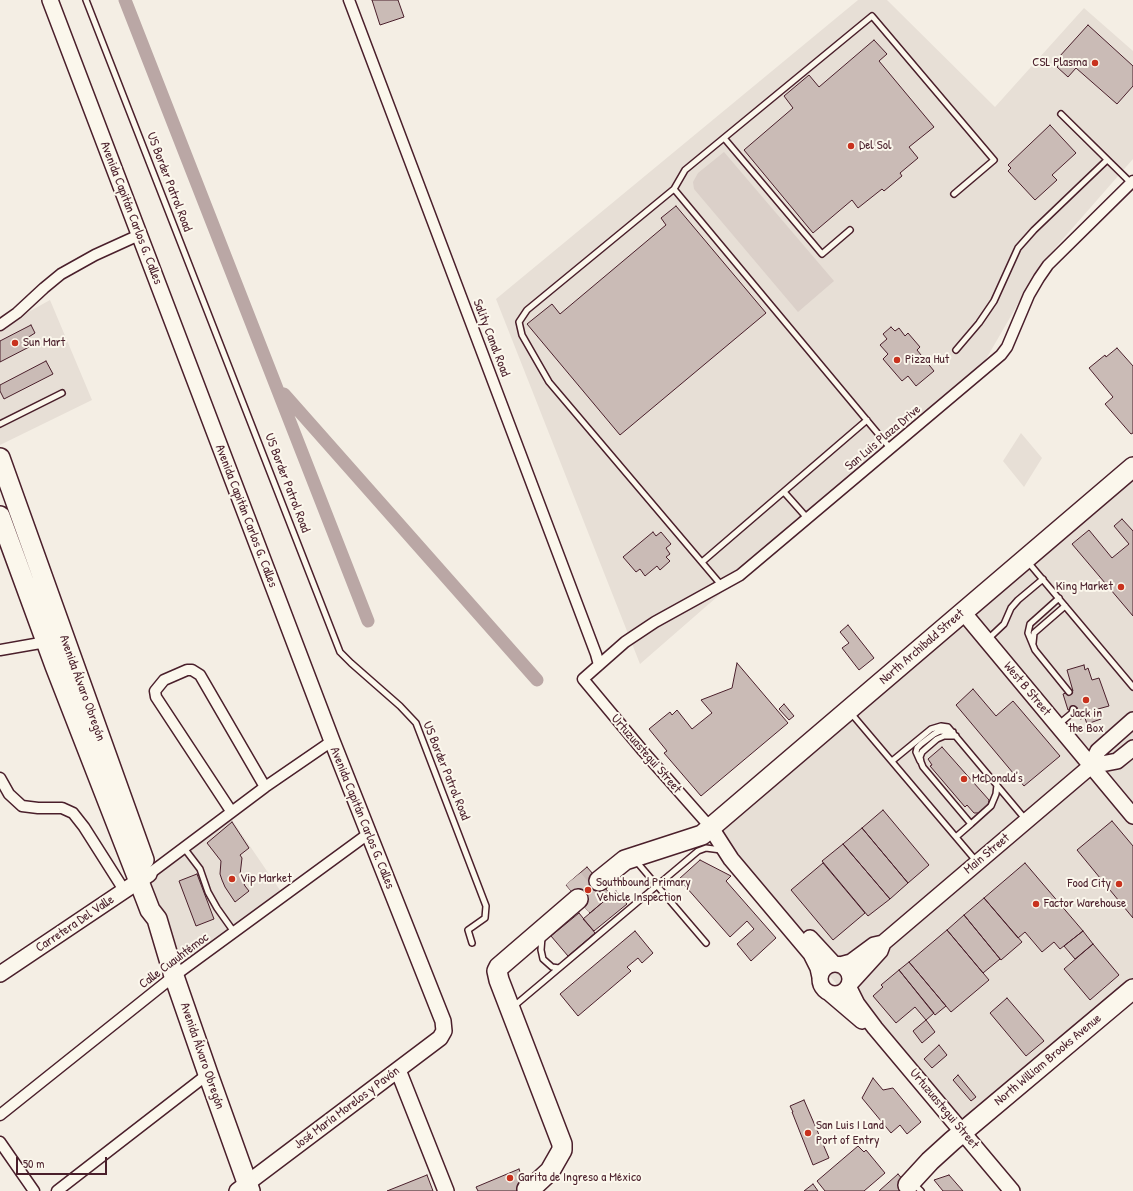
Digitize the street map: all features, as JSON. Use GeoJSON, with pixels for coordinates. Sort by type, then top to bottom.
{"type":"FeatureCollection","features":[{"type":"Feature","properties":{"kind":"highway","name":"Avenida Álvaro Obregón"},"geometry":{"type":"LineString","coordinates":[[0,458],[137,882]]}},
{"type":"Feature","properties":{"kind":"highway","name":"North Archibald Street"},"geometry":{"type":"LineString","coordinates":[[705,832],[1133,467]]}},
{"type":"Feature","properties":{"kind":"highway","name":"Avenida Álvaro Obregón"},"geometry":{"type":"LineString","coordinates":[[0,516],[137,882],[150,910],[157,919],[174,976],[245,1188]]}},
{"type":"Feature","properties":{"kind":"highway"},"geometry":{"type":"LineString","coordinates":[[599,881],[622,862],[705,832]]}},
{"type":"Feature","properties":{"kind":"highway"},"geometry":{"type":"LineString","coordinates":[[510,1009],[490,974],[490,964],[578,899],[499,967],[497,971],[562,1144],[562,1150],[550,1171],[536,1184],[526,1189]]}},
{"type":"Feature","properties":{"kind":"highway","name":"North William Brooks Avenue"},"geometry":{"type":"LineString","coordinates":[[914,1186],[930,1161],[1133,989]]}},
{"type":"Feature","properties":{"kind":"street","name":"Avenida Capitán Carlos G. Calles"},"geometry":{"type":"LineString","coordinates":[[50,0],[332,741],[443,1021],[444,1031]]}},
{"type":"Feature","properties":{"kind":"street","name":"Sality Canal Road"},"geometry":{"type":"LineString","coordinates":[[349,0],[599,665]]}},
{"type":"Feature","properties":{"kind":"street","name":"San Luis Plaza Drive"},"geometry":{"type":"LineString","coordinates":[[599,665],[625,642],[655,622],[740,575],[1001,355],[1007,347],[1029,295],[1048,265],[1132,182]]}},
{"type":"Feature","properties":{"kind":"street"},"geometry":{"type":"LineString","coordinates":[[0,325],[17,313],[61,274],[95,255],[139,235]]}},
{"type":"Feature","properties":{"kind":"street","name":"West B Street"},"geometry":{"type":"LineString","coordinates":[[963,612],[1133,816]]}},
{"type":"Feature","properties":{"kind":"street"},"geometry":{"type":"LineString","coordinates":[[0,650],[46,642]]}},
{"type":"Feature","properties":{"kind":"street","name":"Urtuzuastegui Street"},"geometry":{"type":"LineString","coordinates":[[599,665],[583,679],[643,751],[705,832],[726,851],[811,954],[818,968],[820,977]]}},
{"type":"Feature","properties":{"kind":"street"},"geometry":{"type":"LineString","coordinates":[[231,811],[156,697],[155,691],[164,680],[187,670],[192,670],[200,675],[265,787]]}},
{"type":"Feature","properties":{"kind":"street","name":"Main Street"},"geometry":{"type":"LineString","coordinates":[[1092,766],[1098,751],[1133,720]]}},
{"type":"Feature","properties":{"kind":"street"},"geometry":{"type":"LineString","coordinates":[[0,778],[10,794],[22,806],[62,808],[73,813],[84,827],[137,882],[231,811],[332,741]]}},
{"type":"Feature","properties":{"kind":"street","name":"Main Street"},"geometry":{"type":"LineString","coordinates":[[837,965],[851,962],[874,945],[883,942],[1092,766],[1117,761],[1133,748]]}},
{"type":"Feature","properties":{"kind":"street","name":"Urtuzuastegui Street"},"geometry":{"type":"LineString","coordinates":[[705,832],[737,853],[821,951],[837,965]]}},
{"type":"Feature","properties":{"kind":"street","name":"Calle Cuauhtémoc"},"geometry":{"type":"LineString","coordinates":[[0,1115],[174,976],[368,834]]}},
{"type":"Feature","properties":{"kind":"street","name":"Carretera Del Valle"},"geometry":{"type":"LineString","coordinates":[[0,972],[137,882]]}},
{"type":"Feature","properties":{"kind":"street","name":"Main Street"},"geometry":{"type":"LineString","coordinates":[[848,986],[880,951],[883,942]]}},
{"type":"Feature","properties":{"kind":"street"},"geometry":{"type":"LineString","coordinates":[[837,965],[847,971],[849,976],[848,986],[840,993],[836,994],[828,992],[823,988],[820,977],[825,968],[837,965]]}},
{"type":"Feature","properties":{"kind":"street","name":"Urtuzuastegui Street"},"geometry":{"type":"LineString","coordinates":[[848,986],[858,1004],[875,1028],[1012,1191]]}},
{"type":"Feature","properties":{"kind":"street","name":"Urtuzuastegui Street"},"geometry":{"type":"LineString","coordinates":[[828,992],[862,1022],[875,1028]]}},
{"type":"Feature","properties":{"kind":"street","name":"José María Morelos y Pavón"},"geometry":{"type":"LineString","coordinates":[[245,1188],[440,1038],[444,1031]]}},
{"type":"Feature","properties":{"kind":"street"},"geometry":{"type":"LineString","coordinates":[[398,1070],[446,1191]]}},
{"type":"Feature","properties":{"kind":"street"},"geometry":{"type":"LineString","coordinates":[[58,1191],[208,1074]]}},
{"type":"Feature","properties":{"kind":"street"},"geometry":{"type":"LineString","coordinates":[[0,1142],[34,1191]]}},
{"type":"Feature","properties":{"kind":"lane","name":"US Border Patrol Road"},"geometry":{"type":"LineString","coordinates":[[86,0],[340,652],[400,706],[416,723],[486,906],[485,918],[468,930],[472,943]]}},
{"type":"Feature","properties":{"kind":"lane"},"geometry":{"type":"LineString","coordinates":[[722,586],[550,382],[522,336],[519,322],[526,310],[674,189],[685,170],[872,16],[994,160],[954,194]]}},
{"type":"Feature","properties":{"kind":"lane"},"geometry":{"type":"LineString","coordinates":[[1061,114],[1107,160],[1132,182]]}},
{"type":"Feature","properties":{"kind":"lane"},"geometry":{"type":"LineString","coordinates":[[724,138],[822,254],[850,230]]}},
{"type":"Feature","properties":{"kind":"lane"},"geometry":{"type":"LineString","coordinates":[[956,350],[979,323],[994,300],[1018,248],[1034,230],[1107,160]]}},
{"type":"Feature","properties":{"kind":"lane"},"geometry":{"type":"LineString","coordinates":[[674,189],[890,448]]}},
{"type":"Feature","properties":{"kind":"lane"},"geometry":{"type":"LineString","coordinates":[[0,424],[62,393]]}},
{"type":"Feature","properties":{"kind":"lane"},"geometry":{"type":"LineString","coordinates":[[702,562],[867,420]]}},
{"type":"Feature","properties":{"kind":"lane"},"geometry":{"type":"LineString","coordinates":[[784,492],[808,519]]}},
{"type":"Feature","properties":{"kind":"lane"},"geometry":{"type":"LineString","coordinates":[[1026,558],[1133,687]]}},
{"type":"Feature","properties":{"kind":"lane"},"geometry":{"type":"LineString","coordinates":[[987,640],[1004,624],[1018,600],[1043,579]]}},
{"type":"Feature","properties":{"kind":"lane"},"geometry":{"type":"LineString","coordinates":[[1059,598],[1030,624],[1028,633],[1032,645],[1069,692]]}},
{"type":"Feature","properties":{"kind":"lane"},"geometry":{"type":"LineString","coordinates":[[1032,645],[1034,633],[1065,606]]}},
{"type":"Feature","properties":{"kind":"lane"},"geometry":{"type":"LineString","coordinates":[[1058,726],[1072,713],[1073,709]]}},
{"type":"Feature","properties":{"kind":"lane"},"geometry":{"type":"LineString","coordinates":[[849,710],[977,862]]}},
{"type":"Feature","properties":{"kind":"lane"},"geometry":{"type":"LineString","coordinates":[[892,761],[931,728],[944,725],[948,727],[1027,820]]}},
{"type":"Feature","properties":{"kind":"lane"},"geometry":{"type":"LineString","coordinates":[[954,734],[937,739],[922,752],[920,756],[921,762],[923,767],[971,824]]}},
{"type":"Feature","properties":{"kind":"lane"},"geometry":{"type":"LineString","coordinates":[[956,837],[991,806],[996,794],[997,785]]}},
{"type":"Feature","properties":{"kind":"lane"},"geometry":{"type":"LineString","coordinates":[[184,848],[200,869],[208,892],[234,932]]}},
{"type":"Feature","properties":{"kind":"lane"},"geometry":{"type":"LineString","coordinates":[[510,1009],[698,851],[706,848],[712,848],[726,851]]}},
{"type":"Feature","properties":{"kind":"lane"},"geometry":{"type":"LineString","coordinates":[[633,858],[706,944]]}},
{"type":"Feature","properties":{"kind":"lane"},"geometry":{"type":"LineString","coordinates":[[543,930],[541,954],[543,959],[552,967],[558,968]]}},
{"type":"Feature","properties":{"kind":"shaded area"},"geometry":{"type":"Polygon","coordinates":[[[858,0],[887,0],[995,107],[1084,8],[1133,51],[1133,159],[1041,264],[982,366],[640,664],[496,299],[858,0]]]}},
{"type":"Feature","properties":{"kind":"shaded area"},"geometry":{"type":"Polygon","coordinates":[[[724,152],[834,281],[798,312],[694,189],[693,182],[698,173],[724,152]]]}},
{"type":"Feature","properties":{"kind":"shaded area"},"geometry":{"type":"Polygon","coordinates":[[[50,300],[92,400],[0,445],[0,328],[50,300]]]}},
{"type":"Feature","properties":{"kind":"shaded area"},"geometry":{"type":"Polygon","coordinates":[[[1021,433],[1042,458],[1024,487],[1003,461],[1021,433]]]}},
{"type":"Feature","properties":{"kind":"shaded area"},"geometry":{"type":"Polygon","coordinates":[[[1133,464],[1133,989],[963,1131],[834,981],[708,830],[1133,464]]]}},
{"type":"Feature","properties":{"kind":"shaded area"},"geometry":{"type":"Polygon","coordinates":[[[228,814],[284,896],[174,976],[143,878],[228,814]]]}},
{"type":"Feature","properties":{"kind":"building"},"geometry":{"type":"Polygon","coordinates":[[[372,0],[398,0],[404,17],[380,25],[372,0]]]}},
{"type":"Feature","properties":{"kind":"building","name":"CSL Plasma"},"geometry":{"type":"Polygon","coordinates":[[[1088,25],[1133,66],[1133,86],[1117,104],[1076,68],[1068,77],[1057,67],[1063,60],[1059,57],[1088,25]]]}},
{"type":"Feature","properties":{"kind":"building"},"geometry":{"type":"Polygon","coordinates":[[[874,40],[887,54],[879,61],[934,127],[909,147],[918,158],[900,173],[902,176],[884,191],[882,189],[858,208],[852,200],[813,233],[744,150],[793,108],[784,96],[809,75],[819,87],[874,40]]]}},
{"type":"Feature","properties":{"kind":"building"},"geometry":{"type":"Polygon","coordinates":[[[1050,125],[1076,153],[1052,175],[1057,180],[1035,200],[1008,171],[1011,168],[1008,165],[1050,125]]]}},
{"type":"Feature","properties":{"kind":"building"},"geometry":{"type":"Polygon","coordinates":[[[676,206],[766,313],[620,435],[527,324],[552,304],[560,314],[666,225],[661,218],[676,206]]]}},
{"type":"Feature","properties":{"kind":"building","name":"Sun Mart"},"geometry":{"type":"Polygon","coordinates":[[[31,325],[35,333],[27,338],[31,346],[0,362],[0,341],[31,325]]]}},
{"type":"Feature","properties":{"kind":"building"},"geometry":{"type":"Polygon","coordinates":[[[891,327],[895,331],[899,328],[905,336],[908,333],[920,347],[917,350],[934,371],[916,386],[908,376],[902,381],[883,359],[888,354],[880,345],[887,339],[883,334],[891,327]]]}},
{"type":"Feature","properties":{"kind":"building"},"geometry":{"type":"Polygon","coordinates":[[[1117,348],[1133,366],[1133,433],[1131,434],[1105,404],[1113,397],[1089,368],[1105,355],[1106,357],[1117,348]]]}},
{"type":"Feature","properties":{"kind":"building"},"geometry":{"type":"Polygon","coordinates":[[[46,361],[53,374],[4,399],[0,391],[0,385],[46,361]]]}},
{"type":"Feature","properties":{"kind":"building","name":"King Market"},"geometry":{"type":"Polygon","coordinates":[[[1122,519],[1133,531],[1133,616],[1072,544],[1089,530],[1112,558],[1129,544],[1114,526],[1122,519]]]}},
{"type":"Feature","properties":{"kind":"building"},"geometry":{"type":"Polygon","coordinates":[[[653,532],[656,536],[661,532],[671,544],[666,548],[670,554],[666,557],[670,561],[660,570],[657,566],[645,576],[640,569],[636,572],[623,557],[653,532]]]}},
{"type":"Feature","properties":{"kind":"building"},"geometry":{"type":"Polygon","coordinates":[[[848,625],[874,658],[859,670],[842,648],[849,643],[840,632],[848,625]]]}},
{"type":"Feature","properties":{"kind":"building"},"geometry":{"type":"Polygon","coordinates":[[[737,663],[788,723],[701,796],[664,753],[667,751],[649,729],[670,712],[672,715],[677,710],[692,729],[712,713],[701,700],[732,688],[737,663]]]}},
{"type":"Feature","properties":{"kind":"building","name":"Jack in the Box"},"geometry":{"type":"Polygon","coordinates":[[[1084,665],[1085,670],[1088,668],[1092,680],[1099,678],[1109,706],[1098,709],[1101,719],[1087,724],[1085,718],[1080,719],[1077,707],[1068,710],[1063,694],[1073,691],[1067,670],[1084,665]]]}},
{"type":"Feature","properties":{"kind":"building"},"geometry":{"type":"Polygon","coordinates":[[[973,689],[996,716],[1013,701],[1060,756],[1024,786],[956,705],[973,689]]]}},
{"type":"Feature","properties":{"kind":"building"},"geometry":{"type":"Polygon","coordinates":[[[784,704],[794,716],[789,720],[779,709],[784,704]]]}},
{"type":"Feature","properties":{"kind":"building"},"geometry":{"type":"Polygon","coordinates":[[[942,747],[989,800],[988,805],[979,813],[974,813],[967,805],[965,807],[930,766],[932,765],[928,759],[942,747]]]}},
{"type":"Feature","properties":{"kind":"building"},"geometry":{"type":"Polygon","coordinates":[[[883,810],[929,865],[908,883],[862,828],[883,810]]]}},
{"type":"Feature","properties":{"kind":"building","name":"Food City"},"geometry":{"type":"Polygon","coordinates":[[[1112,821],[1133,846],[1133,918],[1077,850],[1112,821]]]}},
{"type":"Feature","properties":{"kind":"building"},"geometry":{"type":"Polygon","coordinates":[[[232,822],[249,848],[240,855],[242,858],[240,875],[249,891],[235,902],[222,880],[220,874],[221,861],[207,843],[232,822]]]}},
{"type":"Feature","properties":{"kind":"building"},"geometry":{"type":"Polygon","coordinates":[[[862,828],[908,883],[890,899],[843,844],[862,828]]]}},
{"type":"Feature","properties":{"kind":"building"},"geometry":{"type":"Polygon","coordinates":[[[843,844],[890,899],[868,916],[822,861],[843,844]]]}},
{"type":"Feature","properties":{"kind":"building"},"geometry":{"type":"Polygon","coordinates":[[[700,860],[731,876],[726,881],[776,938],[751,961],[737,944],[754,929],[747,921],[730,937],[679,879],[700,860]]]}},
{"type":"Feature","properties":{"kind":"building"},"geometry":{"type":"Polygon","coordinates":[[[823,863],[865,913],[833,940],[791,890],[823,863]]]}},
{"type":"Feature","properties":{"kind":"building"},"geometry":{"type":"Polygon","coordinates":[[[1025,863],[1083,931],[1060,949],[1054,942],[1042,952],[1025,932],[1018,938],[984,898],[1025,863]]]}},
{"type":"Feature","properties":{"kind":"building","name":"Southbound Primary Vehicle Inspection"},"geometry":{"type":"Polygon","coordinates":[[[587,867],[611,895],[590,913],[566,885],[587,867]]]}},
{"type":"Feature","properties":{"kind":"building"},"geometry":{"type":"Polygon","coordinates":[[[197,874],[214,919],[196,926],[179,881],[197,874]]]}},
{"type":"Feature","properties":{"kind":"building"},"geometry":{"type":"Polygon","coordinates":[[[616,891],[627,904],[594,931],[583,919],[616,891]]]}},
{"type":"Feature","properties":{"kind":"building"},"geometry":{"type":"Polygon","coordinates":[[[984,898],[1022,942],[1001,960],[964,915],[984,898]]]}},
{"type":"Feature","properties":{"kind":"building"},"geometry":{"type":"Polygon","coordinates":[[[579,913],[595,933],[568,956],[551,936],[579,913]]]}},
{"type":"Feature","properties":{"kind":"building"},"geometry":{"type":"Polygon","coordinates":[[[964,915],[1000,959],[983,973],[947,930],[964,915]]]}},
{"type":"Feature","properties":{"kind":"building"},"geometry":{"type":"Polygon","coordinates":[[[947,930],[989,980],[951,1012],[909,962],[947,930]]]}},
{"type":"Feature","properties":{"kind":"building"},"geometry":{"type":"Polygon","coordinates":[[[635,931],[653,953],[642,963],[638,958],[627,967],[631,971],[578,1016],[560,994],[635,931]]]}},
{"type":"Feature","properties":{"kind":"building"},"geometry":{"type":"Polygon","coordinates":[[[1083,931],[1093,944],[1075,959],[1064,946],[1083,931]]]}},
{"type":"Feature","properties":{"kind":"building"},"geometry":{"type":"Polygon","coordinates":[[[1093,944],[1119,975],[1090,1000],[1064,969],[1093,944]]]}},
{"type":"Feature","properties":{"kind":"building"},"geometry":{"type":"Polygon","coordinates":[[[909,962],[946,1006],[935,1015],[899,970],[909,962]]]}},
{"type":"Feature","properties":{"kind":"building"},"geometry":{"type":"Polygon","coordinates":[[[899,970],[934,1013],[926,1020],[915,1007],[896,1023],[873,996],[883,987],[881,985],[899,970]]]}},
{"type":"Feature","properties":{"kind":"building"},"geometry":{"type":"Polygon","coordinates":[[[1007,998],[1044,1041],[1026,1056],[990,1013],[1007,998]]]}},
{"type":"Feature","properties":{"kind":"building"},"geometry":{"type":"Polygon","coordinates":[[[926,1020],[935,1032],[922,1043],[913,1031],[926,1020]]]}},
{"type":"Feature","properties":{"kind":"building"},"geometry":{"type":"Polygon","coordinates":[[[939,1045],[947,1055],[932,1068],[924,1059],[939,1045]]]}},
{"type":"Feature","properties":{"kind":"building"},"geometry":{"type":"Polygon","coordinates":[[[958,1075],[976,1097],[971,1101],[953,1080],[958,1075]]]}},
{"type":"Feature","properties":{"kind":"building"},"geometry":{"type":"Polygon","coordinates":[[[873,1078],[883,1090],[893,1088],[921,1122],[907,1134],[900,1125],[891,1133],[862,1098],[873,1078]]]}},
{"type":"Feature","properties":{"kind":"building"},"geometry":{"type":"Polygon","coordinates":[[[804,1100],[829,1158],[813,1165],[790,1106],[804,1100]]]}},
{"type":"Feature","properties":{"kind":"building"},"geometry":{"type":"Polygon","coordinates":[[[858,1146],[864,1152],[866,1150],[885,1173],[864,1191],[825,1191],[817,1181],[858,1146]]]}},
{"type":"Feature","properties":{"kind":"building","name":"Garita de Ingreso a México"},"geometry":{"type":"Polygon","coordinates":[[[519,1169],[527,1191],[478,1191],[476,1187],[519,1169]]]}},
{"type":"Feature","properties":{"kind":"building"},"geometry":{"type":"Polygon","coordinates":[[[898,1174],[913,1191],[879,1191],[898,1174]]]}},
{"type":"Feature","properties":{"kind":"building"},"geometry":{"type":"Polygon","coordinates":[[[427,1175],[433,1191],[387,1191],[427,1175]]]}},
{"type":"Feature","properties":{"kind":"building"},"geometry":{"type":"Polygon","coordinates":[[[949,1175],[963,1191],[943,1191],[934,1180],[949,1175]]]}},
{"type":"Feature","properties":{"kind":"building"},"geometry":{"type":"Polygon","coordinates":[[[813,1184],[818,1191],[804,1191],[813,1184]]]}},
{"type":"Feature","properties":{"kind":"waterway"},"geometry":{"type":"LineString","coordinates":[[125,0],[368,621]]}},
{"type":"Feature","properties":{"kind":"waterway"},"geometry":{"type":"LineString","coordinates":[[284,394],[537,680]]}},
{"type":"Feature","properties":{"kind":"tunnel"},"geometry":{"type":"LineString","coordinates":[[572,892],[593,875]]}},
{"type":"Feature","properties":{"kind":"tunnel"},"geometry":{"type":"LineString","coordinates":[[583,905],[604,888]]}},
{"type":"Feature","properties":{"kind":"place","name":"CSL Plasma"},"geometry":{"type":"Point","coordinates":[1095,63]}},
{"type":"Feature","properties":{"kind":"place","name":"Del Sol"},"geometry":{"type":"Point","coordinates":[851,146]}},
{"type":"Feature","properties":{"kind":"place","name":"Sun Mart"},"geometry":{"type":"Point","coordinates":[15,343]}},
{"type":"Feature","properties":{"kind":"place","name":"Pizza Hut"},"geometry":{"type":"Point","coordinates":[897,360]}},
{"type":"Feature","properties":{"kind":"place","name":"King Market"},"geometry":{"type":"Point","coordinates":[1121,587]}},
{"type":"Feature","properties":{"kind":"place","name":"Jack in the Box"},"geometry":{"type":"Point","coordinates":[1086,700]}},
{"type":"Feature","properties":{"kind":"place","name":"McDonald's"},"geometry":{"type":"Point","coordinates":[964,779]}},
{"type":"Feature","properties":{"kind":"place","name":"Vip Market"},"geometry":{"type":"Point","coordinates":[232,879]}},
{"type":"Feature","properties":{"kind":"place","name":"Food City"},"geometry":{"type":"Point","coordinates":[1119,884]}},
{"type":"Feature","properties":{"kind":"place","name":"Southbound Primary Vehicle Inspection"},"geometry":{"type":"Point","coordinates":[588,890]}},
{"type":"Feature","properties":{"kind":"place","name":"Factor Warehouse"},"geometry":{"type":"Point","coordinates":[1036,904]}},
{"type":"Feature","properties":{"kind":"place","name":"San Luis I Land Port of Entry"},"geometry":{"type":"Point","coordinates":[808,1133]}},
{"type":"Feature","properties":{"kind":"place","name":"Garita de Ingreso a México"},"geometry":{"type":"Point","coordinates":[510,1178]}}]}
